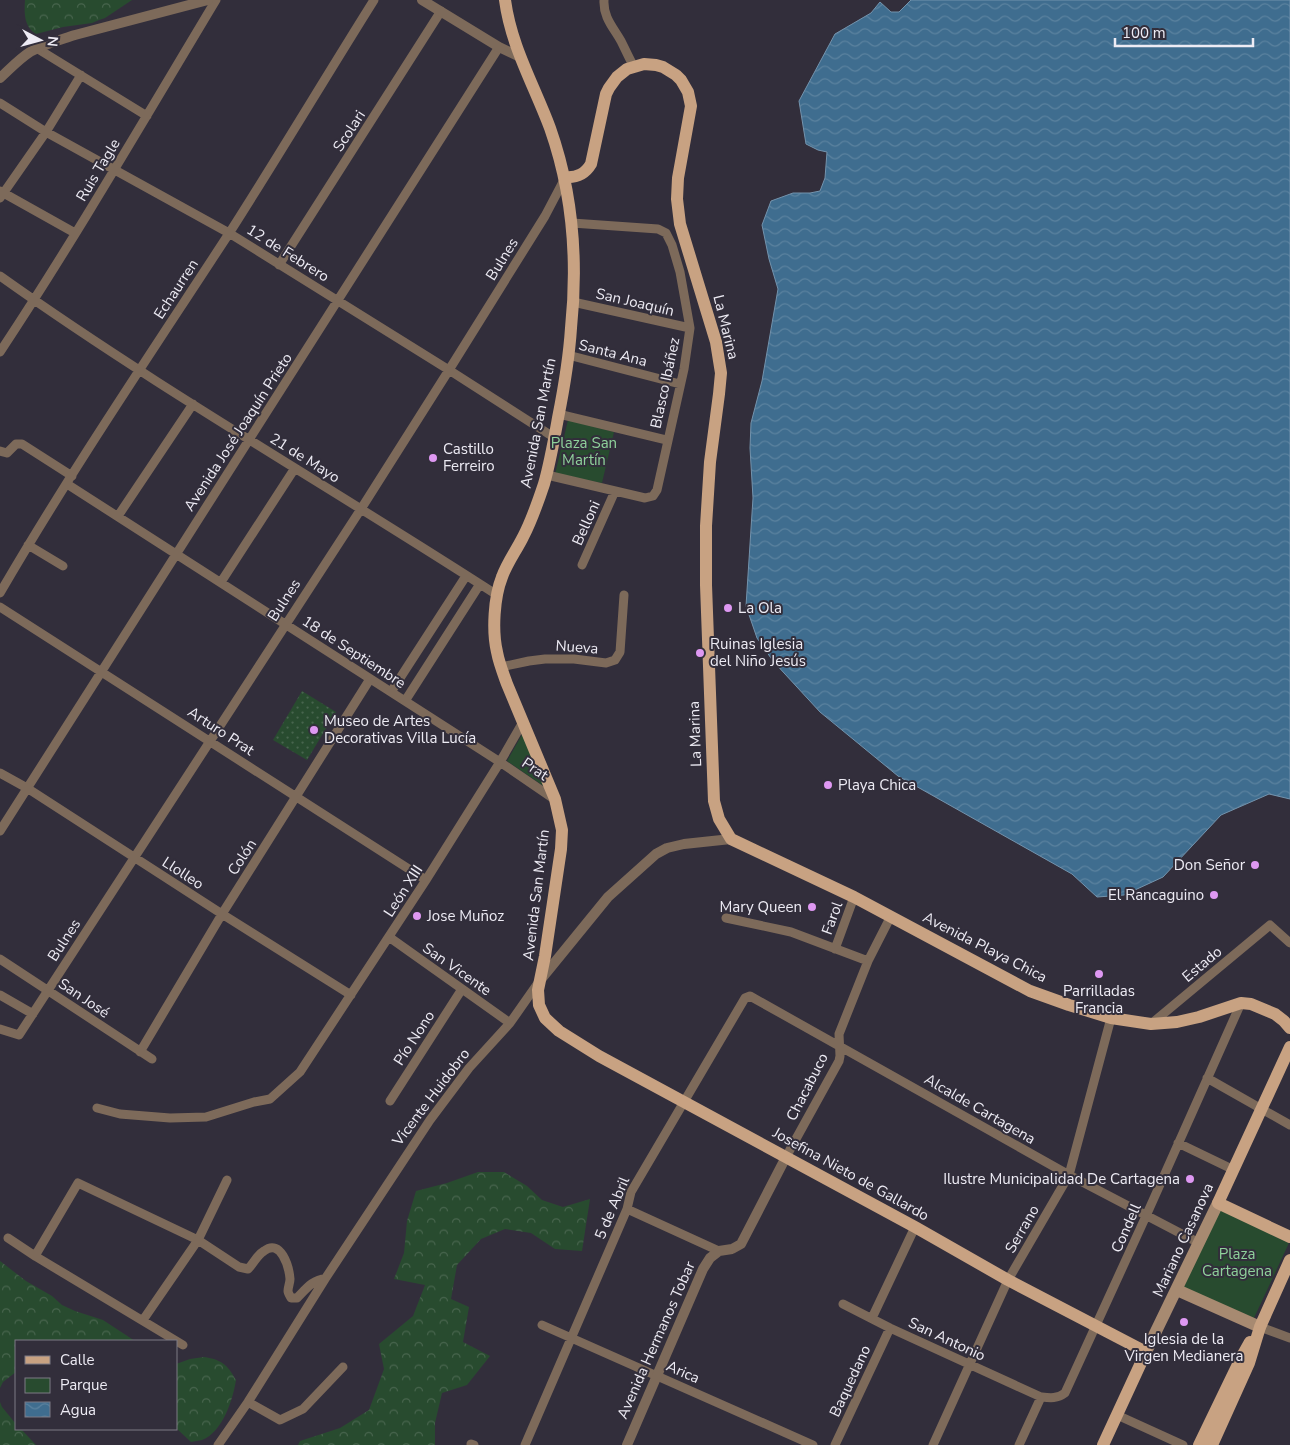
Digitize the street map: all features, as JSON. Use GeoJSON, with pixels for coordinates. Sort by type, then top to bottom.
{"type":"FeatureCollection","features":[{"type":"Feature","properties":{"kind":"main road","name":"Avenida San Martín"},"geometry":{"type":"LineString","coordinates":[[505,0],[511,30],[520,57],[542,107],[565,177],[575,256],[574,302],[568,356],[555,438],[547,475],[533,516],[505,570],[497,595],[495,635],[496,650],[501,667],[555,799],[562,830],[561,849],[538,997],[540,1010],[545,1018]]}},
{"type":"Feature","properties":{"kind":"main road","name":"La Marina"},"geometry":{"type":"LineString","coordinates":[[634,66],[649,64],[670,70],[681,80],[688,92],[691,106],[678,178],[677,199],[680,224],[716,342],[720,362],[720,389],[707,496],[705,556],[714,801],[719,819],[731,839]]}},
{"type":"Feature","properties":{"kind":"main road"},"geometry":{"type":"LineString","coordinates":[[565,177],[576,177],[585,172],[592,164],[606,94],[617,77],[634,66]]}},
{"type":"Feature","properties":{"kind":"main road","name":"Avenida Playa Chica"},"geometry":{"type":"LineString","coordinates":[[731,839],[854,896],[1030,991],[1069,1005],[1111,1018],[1151,1024],[1177,1022],[1199,1017],[1241,1003]]}},
{"type":"Feature","properties":{"kind":"main road"},"geometry":{"type":"LineString","coordinates":[[1241,1003],[1251,1004],[1275,1014],[1284,1020],[1290,1028]]}},
{"type":"Feature","properties":{"kind":"main road","name":"Josefina Nieto de Gallardo"},"geometry":{"type":"LineString","coordinates":[[545,1018],[559,1031],[599,1056],[915,1227],[1008,1280],[1146,1352]]}},
{"type":"Feature","properties":{"kind":"main road","name":"Mariano Casanova"},"geometry":{"type":"LineString","coordinates":[[1103,1445],[1263,1109],[1290,1048]]}},
{"type":"Feature","properties":{"kind":"main road"},"geometry":{"type":"LineString","coordinates":[[1218,1203],[1290,1237]]}},
{"type":"Feature","properties":{"kind":"main road"},"geometry":{"type":"LineString","coordinates":[[1212,1445],[1249,1363],[1260,1327],[1290,1260]]}},
{"type":"Feature","properties":{"kind":"main road"},"geometry":{"type":"LineString","coordinates":[[1177,1290],[1260,1327]]}},
{"type":"Feature","properties":{"kind":"main road"},"geometry":{"type":"LineString","coordinates":[[1199,1445],[1241,1358],[1260,1327]]}},
{"type":"Feature","properties":{"kind":"street"},"geometry":{"type":"LineString","coordinates":[[0,78],[31,52],[75,35],[208,0]]}},
{"type":"Feature","properties":{"kind":"street","name":"Ruis Tagle"},"geometry":{"type":"LineString","coordinates":[[0,352],[114,170],[216,0]]}},
{"type":"Feature","properties":{"kind":"street","name":"Echaurren"},"geometry":{"type":"LineString","coordinates":[[0,593],[28,544],[229,233],[374,0]]}},
{"type":"Feature","properties":{"kind":"street"},"geometry":{"type":"LineString","coordinates":[[422,0],[499,47],[520,57]]}},
{"type":"Feature","properties":{"kind":"street"},"geometry":{"type":"LineString","coordinates":[[604,0],[604,11],[608,20],[634,66]]}},
{"type":"Feature","properties":{"kind":"street","name":"Scolari"},"geometry":{"type":"LineString","coordinates":[[279,265],[441,11]]}},
{"type":"Feature","properties":{"kind":"street","name":"Avenida José Joaquín Prieto"},"geometry":{"type":"LineString","coordinates":[[0,831],[499,47]]}},
{"type":"Feature","properties":{"kind":"street"},"geometry":{"type":"LineString","coordinates":[[38,49],[147,116]]}},
{"type":"Feature","properties":{"kind":"street"},"geometry":{"type":"LineString","coordinates":[[75,233],[1,194],[46,132],[81,75]]}},
{"type":"Feature","properties":{"kind":"street","name":"12 de Febrero"},"geometry":{"type":"LineString","coordinates":[[0,102],[46,132],[229,233],[555,438]]}},
{"type":"Feature","properties":{"kind":"street","name":"Bulnes"},"geometry":{"type":"LineString","coordinates":[[0,1029],[20,1034],[449,370],[545,216],[565,177]]}},
{"type":"Feature","properties":{"kind":"street","name":"Blasco Ibáñez"},"geometry":{"type":"LineString","coordinates":[[547,475],[645,498],[653,496],[656,490],[680,384],[690,328],[680,272],[672,245],[666,233],[658,229],[572,223]]}},
{"type":"Feature","properties":{"kind":"street","name":"21 de Mayo"},"geometry":{"type":"LineString","coordinates":[[0,276],[139,370],[497,595]]}},
{"type":"Feature","properties":{"kind":"street","name":"San Joaquín"},"geometry":{"type":"LineString","coordinates":[[574,302],[690,328]]}},
{"type":"Feature","properties":{"kind":"street","name":"Santa Ana"},"geometry":{"type":"LineString","coordinates":[[568,356],[680,384]]}},
{"type":"Feature","properties":{"kind":"street"},"geometry":{"type":"LineString","coordinates":[[118,516],[193,404]]}},
{"type":"Feature","properties":{"kind":"street"},"geometry":{"type":"LineString","coordinates":[[559,414],[667,440]]}},
{"type":"Feature","properties":{"kind":"street","name":"18 de Septiembre"},"geometry":{"type":"LineString","coordinates":[[0,451],[7,453],[10,452],[14,445],[22,444],[118,516],[500,762]]}},
{"type":"Feature","properties":{"kind":"street"},"geometry":{"type":"LineString","coordinates":[[220,582],[295,468]]}},
{"type":"Feature","properties":{"kind":"street","name":"Belloni"},"geometry":{"type":"LineString","coordinates":[[582,565],[615,491]]}},
{"type":"Feature","properties":{"kind":"street"},"geometry":{"type":"LineString","coordinates":[[28,544],[63,566]]}},
{"type":"Feature","properties":{"kind":"street"},"geometry":{"type":"LineString","coordinates":[[391,692],[466,576]]}},
{"type":"Feature","properties":{"kind":"street"},"geometry":{"type":"LineString","coordinates":[[405,701],[480,584]]}},
{"type":"Feature","properties":{"kind":"street","name":"Nueva"},"geometry":{"type":"LineString","coordinates":[[501,667],[545,659],[574,659],[606,663],[615,660],[620,652],[624,595]]}},
{"type":"Feature","properties":{"kind":"street","name":"Arturo Prat"},"geometry":{"type":"LineString","coordinates":[[0,607],[426,880]]}},
{"type":"Feature","properties":{"kind":"street","name":"Colón"},"geometry":{"type":"LineString","coordinates":[[140,1052],[222,914],[370,679]]}},
{"type":"Feature","properties":{"kind":"street","name":"León XIII"},"geometry":{"type":"LineString","coordinates":[[97,1108],[130,1115],[170,1118],[206,1117],[270,1099],[300,1072],[426,880],[523,722]]}},
{"type":"Feature","properties":{"kind":"street","name":"Prat"},"geometry":{"type":"LineString","coordinates":[[500,762],[555,799]]}},
{"type":"Feature","properties":{"kind":"street","name":"Llolleo"},"geometry":{"type":"LineString","coordinates":[[0,773],[27,788],[351,995]]}},
{"type":"Feature","properties":{"kind":"street","name":"Vicente Huidobro"},"geometry":{"type":"LineString","coordinates":[[218,1445],[248,1402],[325,1279],[430,1120],[470,1068],[510,1023],[542,978],[608,898],[656,854],[667,848],[684,844],[731,839]]}},
{"type":"Feature","properties":{"kind":"street","name":"Farol"},"geometry":{"type":"LineString","coordinates":[[835,949],[854,896]]}},
{"type":"Feature","properties":{"kind":"street","name":"Chacabuco"},"geometry":{"type":"LineString","coordinates":[[718,1251],[732,1249],[741,1244],[839,1061],[838,1034],[868,962],[891,916]]}},
{"type":"Feature","properties":{"kind":"street"},"geometry":{"type":"LineString","coordinates":[[726,918],[790,932],[868,962]]}},
{"type":"Feature","properties":{"kind":"street","name":"Estado"},"geometry":{"type":"LineString","coordinates":[[1151,1024],[1270,925],[1290,943]]}},
{"type":"Feature","properties":{"kind":"street","name":"San Vicente"},"geometry":{"type":"LineString","coordinates":[[389,937],[510,1023]]}},
{"type":"Feature","properties":{"kind":"street","name":"San José"},"geometry":{"type":"LineString","coordinates":[[0,959],[152,1059]]}},
{"type":"Feature","properties":{"kind":"street","name":"Pío Nono"},"geometry":{"type":"LineString","coordinates":[[390,1101],[462,989]]}},
{"type":"Feature","properties":{"kind":"street"},"geometry":{"type":"LineString","coordinates":[[0,996],[33,1014]]}},
{"type":"Feature","properties":{"kind":"street","name":"Alcalde Cartagena"},"geometry":{"type":"LineString","coordinates":[[750,996],[1069,1175],[1199,1243]]}},
{"type":"Feature","properties":{"kind":"street","name":"5 de Abril"},"geometry":{"type":"LineString","coordinates":[[524,1445],[627,1209],[631,1192],[745,998],[750,996]]}},
{"type":"Feature","properties":{"kind":"street","name":"Condell"},"geometry":{"type":"LineString","coordinates":[[1041,1397],[1057,1398],[1065,1393],[1241,1003]]}},
{"type":"Feature","properties":{"kind":"street","name":"Serrano"},"geometry":{"type":"LineString","coordinates":[[933,1445],[1008,1280],[1069,1175],[1111,1018]]}},
{"type":"Feature","properties":{"kind":"street"},"geometry":{"type":"LineString","coordinates":[[1207,1078],[1290,1125]]}},
{"type":"Feature","properties":{"kind":"street"},"geometry":{"type":"LineString","coordinates":[[1178,1144],[1234,1170]]}},
{"type":"Feature","properties":{"kind":"street"},"geometry":{"type":"LineString","coordinates":[[143,1320],[198,1240],[227,1180]]}},
{"type":"Feature","properties":{"kind":"street"},"geometry":{"type":"LineString","coordinates":[[35,1256],[78,1183],[198,1240],[239,1267],[248,1269],[264,1250],[276,1248],[282,1254],[286,1263],[290,1281],[288,1291],[291,1298],[297,1298],[318,1279],[325,1279]]}},
{"type":"Feature","properties":{"kind":"street"},"geometry":{"type":"LineString","coordinates":[[627,1209],[718,1251]]}},
{"type":"Feature","properties":{"kind":"street"},"geometry":{"type":"LineString","coordinates":[[872,1318],[915,1227]]}},
{"type":"Feature","properties":{"kind":"street"},"geometry":{"type":"LineString","coordinates":[[8,1238],[175,1340]]}},
{"type":"Feature","properties":{"kind":"street","name":"Avenida Hermanos Tobar"},"geometry":{"type":"LineString","coordinates":[[626,1445],[703,1269],[710,1258],[718,1251]]}},
{"type":"Feature","properties":{"kind":"street","name":"San Antonio"},"geometry":{"type":"LineString","coordinates":[[843,1304],[890,1328],[1041,1397]]}},
{"type":"Feature","properties":{"kind":"street","name":"Arica"},"geometry":{"type":"LineString","coordinates":[[542,1325],[813,1445]]}},
{"type":"Feature","properties":{"kind":"street"},"geometry":{"type":"LineString","coordinates":[[1260,1327],[1290,1338]]}},
{"type":"Feature","properties":{"kind":"street","name":"Baquedano"},"geometry":{"type":"LineString","coordinates":[[835,1445],[890,1328]]}},
{"type":"Feature","properties":{"kind":"street"},"geometry":{"type":"LineString","coordinates":[[178,1342],[183,1345]]}},
{"type":"Feature","properties":{"kind":"street"},"geometry":{"type":"LineString","coordinates":[[248,1402],[280,1420],[303,1409],[343,1367]]}},
{"type":"Feature","properties":{"kind":"street"},"geometry":{"type":"LineString","coordinates":[[1019,1445],[1041,1397]]}},
{"type":"Feature","properties":{"kind":"street"},"geometry":{"type":"LineString","coordinates":[[1117,1416],[1183,1445]]}},
{"type":"Feature","properties":{"kind":"green space"},"geometry":{"type":"Polygon","coordinates":[[[25,0],[132,0],[105,18],[92,23],[63,27],[36,34],[27,24],[25,0]]]}},
{"type":"Feature","properties":{"kind":"green space","name":"Plaza San Martín"},"geometry":{"type":"Polygon","coordinates":[[[568,420],[614,432],[602,483],[555,474],[568,420]]]}},
{"type":"Feature","properties":{"kind":"green space"},"geometry":{"type":"Polygon","coordinates":[[[302,691],[336,712],[307,760],[273,740],[302,691]]]}},
{"type":"Feature","properties":{"kind":"green space"},"geometry":{"type":"Polygon","coordinates":[[[524,731],[548,789],[507,761],[524,731]]]}},
{"type":"Feature","properties":{"kind":"green space"},"geometry":{"type":"Polygon","coordinates":[[[478,1172],[504,1172],[527,1186],[542,1200],[563,1207],[590,1199],[582,1251],[555,1249],[531,1233],[505,1229],[481,1239],[457,1265],[451,1299],[469,1307],[463,1342],[490,1356],[467,1385],[442,1393],[435,1423],[435,1445],[298,1445],[300,1441],[340,1428],[369,1410],[384,1369],[379,1344],[413,1316],[425,1285],[394,1279],[404,1253],[407,1221],[416,1191],[478,1172]]]}},
{"type":"Feature","properties":{"kind":"green space","name":"Plaza Cartagena"},"geometry":{"type":"Polygon","coordinates":[[[1220,1210],[1289,1243],[1254,1318],[1182,1287],[1220,1210]]]}},
{"type":"Feature","properties":{"kind":"green space"},"geometry":{"type":"Polygon","coordinates":[[[0,1261],[26,1281],[52,1296],[62,1305],[103,1320],[133,1340],[15,1340],[15,1373],[3,1382],[0,1388],[0,1261]]]}},
{"type":"Feature","properties":{"kind":"green space"},"geometry":{"type":"Polygon","coordinates":[[[204,1357],[215,1360],[230,1370],[236,1380],[226,1414],[216,1430],[202,1440],[191,1442],[178,1430],[178,1363],[204,1357]]]}},
{"type":"Feature","properties":{"kind":"green space"},"geometry":{"type":"Polygon","coordinates":[[[0,1402],[15,1423],[15,1430],[22,1430],[36,1445],[0,1445],[0,1402]]]}},
{"type":"Feature","properties":{"kind":"water"},"geometry":{"type":"Polygon","coordinates":[[[911,0],[1290,0],[1290,799],[1269,794],[1221,815],[1163,877],[1124,895],[1097,897],[1072,874],[898,776],[820,712],[773,661],[757,638],[746,606],[753,498],[750,448],[751,423],[762,381],[778,289],[762,225],[771,201],[793,193],[820,191],[825,178],[827,152],[806,144],[799,101],[835,34],[871,13],[880,2],[891,12],[899,12],[911,0]]]}},
{"type":"Feature","properties":{"kind":"place","name":"Castillo Ferreiro"},"geometry":{"type":"Point","coordinates":[433,458]}},
{"type":"Feature","properties":{"kind":"place","name":"La Ola"},"geometry":{"type":"Point","coordinates":[728,608]}},
{"type":"Feature","properties":{"kind":"place","name":"Ruinas Iglesia del Niño Jesús"},"geometry":{"type":"Point","coordinates":[700,653]}},
{"type":"Feature","properties":{"kind":"place","name":"Museo de Artes Decorativas Villa Lucía"},"geometry":{"type":"Point","coordinates":[314,730]}},
{"type":"Feature","properties":{"kind":"place","name":"Playa Chica"},"geometry":{"type":"Point","coordinates":[828,785]}},
{"type":"Feature","properties":{"kind":"place","name":"Don Señor"},"geometry":{"type":"Point","coordinates":[1255,865]}},
{"type":"Feature","properties":{"kind":"place","name":"El Rancaguino"},"geometry":{"type":"Point","coordinates":[1214,895]}},
{"type":"Feature","properties":{"kind":"place","name":"Mary Queen"},"geometry":{"type":"Point","coordinates":[812,907]}},
{"type":"Feature","properties":{"kind":"place","name":"Jose Muñoz"},"geometry":{"type":"Point","coordinates":[417,916]}},
{"type":"Feature","properties":{"kind":"place","name":"Parrilladas Francia"},"geometry":{"type":"Point","coordinates":[1099,974]}},
{"type":"Feature","properties":{"kind":"place","name":"Ilustre Municipalidad De Cartagena"},"geometry":{"type":"Point","coordinates":[1190,1179]}},
{"type":"Feature","properties":{"kind":"place","name":"Iglesia de la Virgen Medianera"},"geometry":{"type":"Point","coordinates":[1184,1322]}}]}
